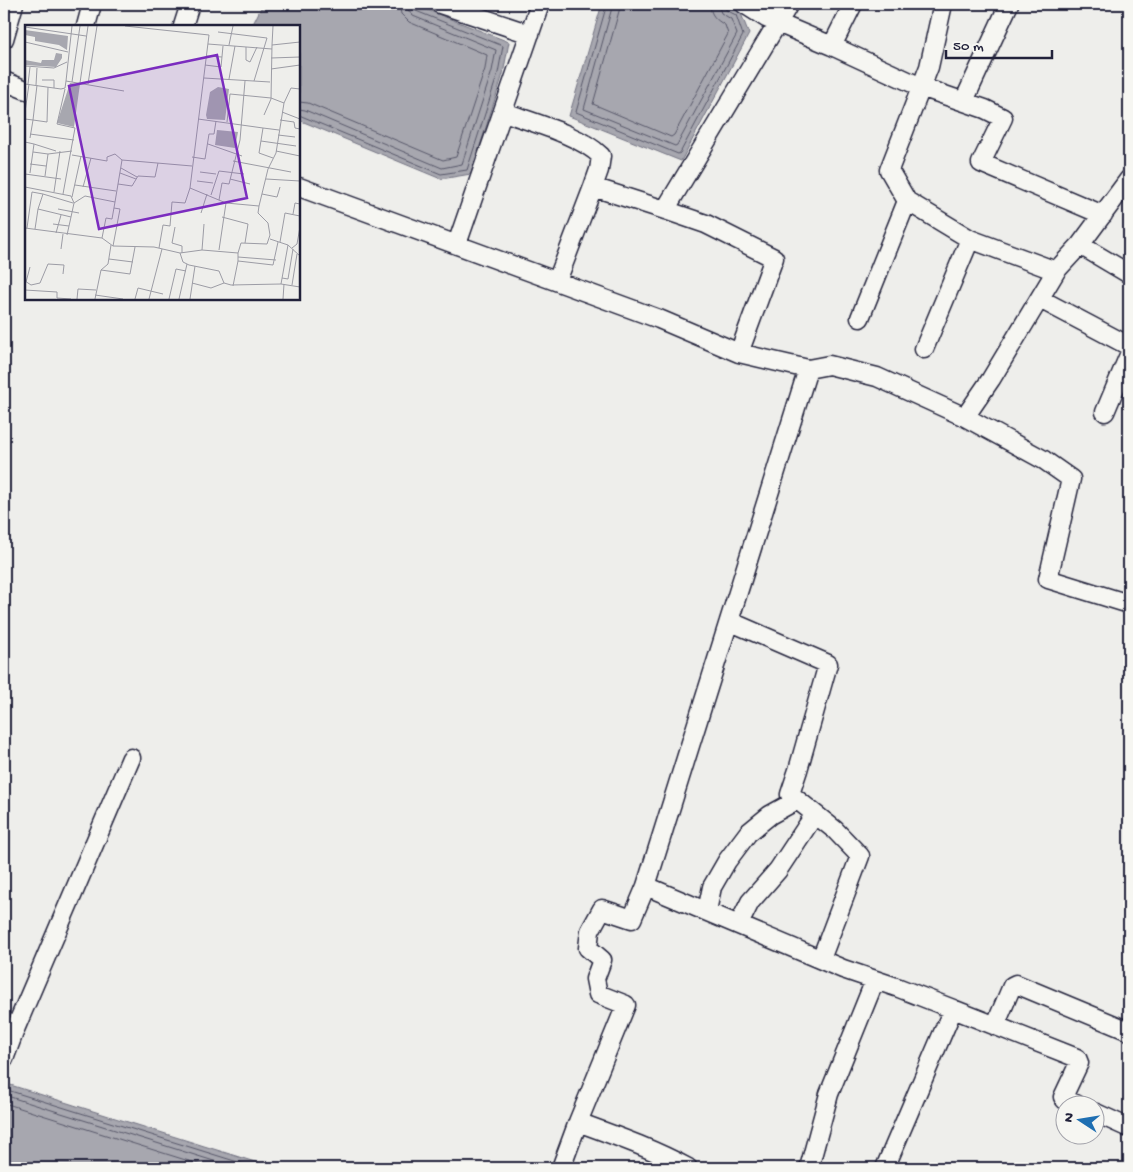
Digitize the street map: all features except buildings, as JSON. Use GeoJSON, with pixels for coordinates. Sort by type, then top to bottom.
{"type":"FeatureCollection","features":[{"type":"Feature","properties":{"kind":"street"},"geometry":{"type":"LineString","coordinates":[[4,39],[14,4]]}},
{"type":"Feature","properties":{"kind":"street"},"geometry":{"type":"LineString","coordinates":[[86,25],[92,4]]}},
{"type":"Feature","properties":{"kind":"street"},"geometry":{"type":"LineString","coordinates":[[183,25],[190,4]]}},
{"type":"Feature","properties":{"kind":"street"},"geometry":{"type":"LineString","coordinates":[[440,4],[530,34]]}},
{"type":"Feature","properties":{"kind":"street"},"geometry":{"type":"LineString","coordinates":[[457,244],[540,4]]}},
{"type":"Feature","properties":{"kind":"street"},"geometry":{"type":"LineString","coordinates":[[744,4],[766,18],[921,87],[985,109],[1003,118],[981,163],[1103,215]]}},
{"type":"Feature","properties":{"kind":"street"},"geometry":{"type":"LineString","coordinates":[[665,210],[789,4]]}},
{"type":"Feature","properties":{"kind":"street"},"geometry":{"type":"LineString","coordinates":[[832,46],[853,4]]}},
{"type":"Feature","properties":{"kind":"street"},"geometry":{"type":"LineString","coordinates":[[943,4],[929,67],[889,170],[907,200],[970,239],[1056,271]]}},
{"type":"Feature","properties":{"kind":"street"},"geometry":{"type":"LineString","coordinates":[[964,102],[1010,4]]}},
{"type":"Feature","properties":{"kind":"street"},"geometry":{"type":"LineString","coordinates":[[4,82],[25,90]]}},
{"type":"Feature","properties":{"kind":"street"},"geometry":{"type":"LineString","coordinates":[[504,112],[571,138],[594,149],[601,156],[599,170],[557,281]]}},
{"type":"Feature","properties":{"kind":"street"},"geometry":{"type":"LineString","coordinates":[[965,417],[991,379],[1056,271],[1080,245],[1129,179]]}},
{"type":"Feature","properties":{"kind":"street"},"geometry":{"type":"LineString","coordinates":[[300,187],[659,318],[739,353],[808,370],[829,365],[877,376],[965,417],[1044,460],[1071,479],[1048,579],[1129,604]]}},
{"type":"Feature","properties":{"kind":"street"},"geometry":{"type":"LineString","coordinates":[[593,187],[706,224],[774,258],[739,353]]}},
{"type":"Feature","properties":{"kind":"street"},"geometry":{"type":"LineString","coordinates":[[860,318],[907,200]]}},
{"type":"Feature","properties":{"kind":"street"},"geometry":{"type":"LineString","coordinates":[[924,349],[970,239]]}},
{"type":"Feature","properties":{"kind":"street"},"geometry":{"type":"LineString","coordinates":[[1080,245],[1129,274]]}},
{"type":"Feature","properties":{"kind":"street"},"geometry":{"type":"LineString","coordinates":[[1040,299],[1129,346]]}},
{"type":"Feature","properties":{"kind":"street"},"geometry":{"type":"LineString","coordinates":[[1105,412],[1129,355]]}},
{"type":"Feature","properties":{"kind":"street"},"geometry":{"type":"LineString","coordinates":[[561,1168],[626,1005],[598,994],[595,979],[602,960],[588,948],[590,931],[602,909],[632,919],[646,886],[808,370]]}},
{"type":"Feature","properties":{"kind":"street"},"geometry":{"type":"LineString","coordinates":[[729,621],[828,664],[790,794],[835,830],[860,856],[821,959]]}},
{"type":"Feature","properties":{"kind":"street"},"geometry":{"type":"LineString","coordinates":[[4,1059],[10,1024],[131,758]]}},
{"type":"Feature","properties":{"kind":"street"},"geometry":{"type":"LineString","coordinates":[[707,911],[712,887],[748,833],[770,815],[797,800]]}},
{"type":"Feature","properties":{"kind":"street"},"geometry":{"type":"LineString","coordinates":[[739,924],[750,902],[778,870],[815,814]]}},
{"type":"Feature","properties":{"kind":"street"},"geometry":{"type":"LineString","coordinates":[[646,886],[843,969],[953,1009],[1079,1060],[1065,1094]]}},
{"type":"Feature","properties":{"kind":"street"},"geometry":{"type":"LineString","coordinates":[[809,1168],[829,1094],[874,980]]}},
{"type":"Feature","properties":{"kind":"street"},"geometry":{"type":"LineString","coordinates":[[996,1026],[1012,986],[1016,984],[1129,1031]]}},
{"type":"Feature","properties":{"kind":"street"},"geometry":{"type":"LineString","coordinates":[[885,1168],[953,1009]]}},
{"type":"Feature","properties":{"kind":"street"},"geometry":{"type":"LineString","coordinates":[[1106,1118],[1129,1128]]}},
{"type":"Feature","properties":{"kind":"street"},"geometry":{"type":"LineString","coordinates":[[578,1122],[635,1142],[688,1168]]}},
{"type":"Feature","properties":{"kind":"water"},"geometry":{"type":"Polygon","coordinates":[[[263,4],[412,4],[509,42],[503,74],[471,174],[441,179],[300,120],[300,25],[252,25],[263,4]]]}},
{"type":"Feature","properties":{"kind":"water"},"geometry":{"type":"Polygon","coordinates":[[[602,4],[724,4],[740,11],[749,34],[681,161],[569,116],[602,4]]]}},
{"type":"Feature","properties":{"kind":"water"},"geometry":{"type":"Polygon","coordinates":[[[4,1083],[274,1168],[4,1168],[4,1083]]]}}]}
